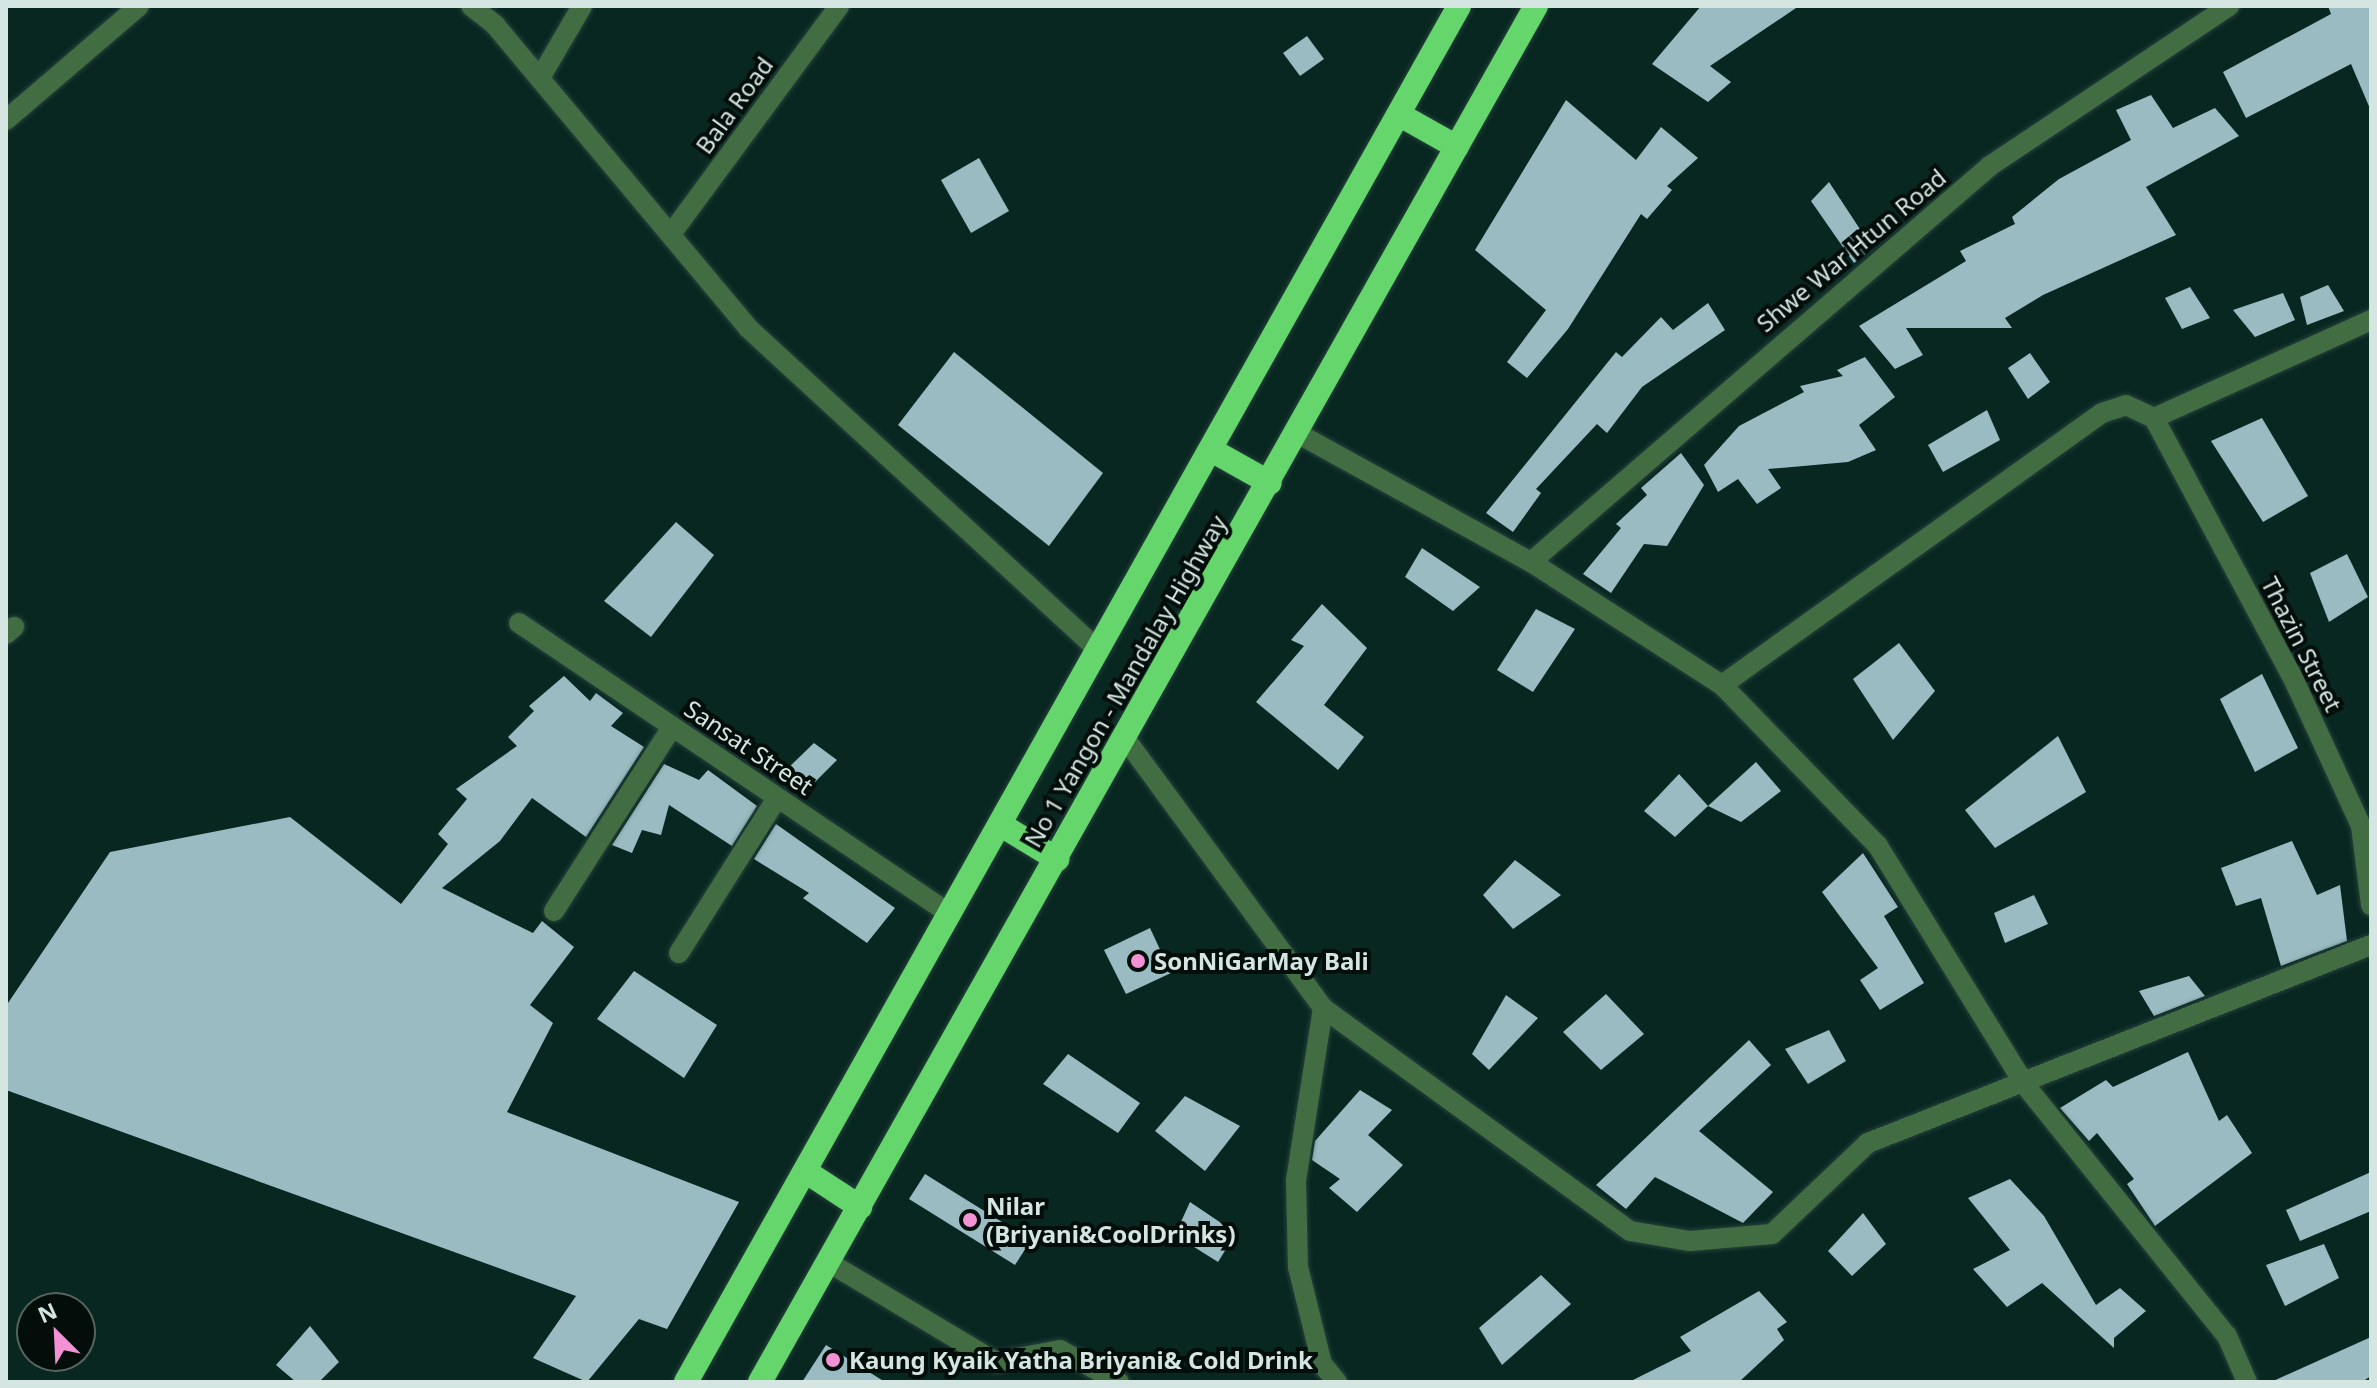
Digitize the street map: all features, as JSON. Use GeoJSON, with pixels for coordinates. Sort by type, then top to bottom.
{"type":"FeatureCollection","features":[{"type":"Feature","properties":{"kind":"highway","name":"No 1 Yangon - Mandalay Highway"},"geometry":{"type":"LineString","coordinates":[[686,1382],[1213,451],[1459,6]]}},
{"type":"Feature","properties":{"kind":"highway","name":"No 1 Yangon - Mandalay Highway"},"geometry":{"type":"LineString","coordinates":[[760,1382],[1127,741],[1536,6]]}},
{"type":"Feature","properties":{"kind":"highway"},"geometry":{"type":"LineString","coordinates":[[1400,115],[1457,147]]}},
{"type":"Feature","properties":{"kind":"highway"},"geometry":{"type":"LineString","coordinates":[[1213,451],[1270,483]]}},
{"type":"Feature","properties":{"kind":"highway"},"geometry":{"type":"LineString","coordinates":[[1001,825],[1057,859]]}},
{"type":"Feature","properties":{"kind":"highway"},"geometry":{"type":"LineString","coordinates":[[805,1171],[860,1207]]}},
{"type":"Feature","properties":{"kind":"street"},"geometry":{"type":"LineString","coordinates":[[6,120],[139,6]]}},
{"type":"Feature","properties":{"kind":"street"},"geometry":{"type":"LineString","coordinates":[[471,6],[540,78],[748,328],[1099,651]]}},
{"type":"Feature","properties":{"kind":"street"},"geometry":{"type":"LineString","coordinates":[[540,78],[582,6]]}},
{"type":"Feature","properties":{"kind":"street","name":"Bala Road"},"geometry":{"type":"LineString","coordinates":[[671,234],[839,6]]}},
{"type":"Feature","properties":{"kind":"street","name":"Shwe War Htun Road"},"geometry":{"type":"LineString","coordinates":[[1531,562],[1990,166],[2229,6]]}},
{"type":"Feature","properties":{"kind":"street"},"geometry":{"type":"LineString","coordinates":[[1722,685],[2102,413],[2126,405],[2154,418],[2371,320]]}},
{"type":"Feature","properties":{"kind":"street","name":"Thazin Street"},"geometry":{"type":"LineString","coordinates":[[2154,418],[2293,678],[2366,823],[2371,905]]}},
{"type":"Feature","properties":{"kind":"street"},"geometry":{"type":"LineString","coordinates":[[1297,433],[1531,562],[1722,685],[1878,846],[2025,1085],[2227,1336],[2247,1382]]}},
{"type":"Feature","properties":{"kind":"street","name":"Sansat Street"},"geometry":{"type":"LineString","coordinates":[[519,623],[950,914]]}},
{"type":"Feature","properties":{"kind":"street"},"geometry":{"type":"LineString","coordinates":[[554,911],[672,727]]}},
{"type":"Feature","properties":{"kind":"street"},"geometry":{"type":"LineString","coordinates":[[1127,741],[1323,1008],[1630,1231],[1690,1241],[1772,1234],[1852,1151],[2025,1085],[2371,945]]}},
{"type":"Feature","properties":{"kind":"street"},"geometry":{"type":"LineString","coordinates":[[679,953],[777,798]]}},
{"type":"Feature","properties":{"kind":"street"},"geometry":{"type":"LineString","coordinates":[[1323,1008],[1296,1181],[1298,1267],[1322,1364],[1337,1382]]}},
{"type":"Feature","properties":{"kind":"street"},"geometry":{"type":"LineString","coordinates":[[828,1262],[996,1362],[1060,1350],[1119,1382]]}},
{"type":"Feature","properties":{"kind":"building"},"geometry":{"type":"Polygon","coordinates":[[[1701,6],[1799,6],[1710,66],[1731,82],[1708,102],[1652,64],[1701,6]]]}},
{"type":"Feature","properties":{"kind":"building"},"geometry":{"type":"Polygon","coordinates":[[[2328,6],[2371,6],[2371,111],[2351,64],[2246,118],[2223,72],[2331,14],[2328,6]]]}},
{"type":"Feature","properties":{"kind":"building"},"geometry":{"type":"Polygon","coordinates":[[[1307,36],[1324,59],[1300,76],[1283,53],[1307,36]]]}},
{"type":"Feature","properties":{"kind":"building"},"geometry":{"type":"Polygon","coordinates":[[[2151,95],[2173,128],[2215,108],[2239,136],[2146,187],[2176,235],[2043,295],[2005,318],[2012,328],[1906,328],[1923,355],[1895,369],[1859,326],[1966,261],[1960,251],[2015,224],[2012,217],[2059,179],[2131,140],[2116,110],[2151,95]]]}},
{"type":"Feature","properties":{"kind":"building"},"geometry":{"type":"Polygon","coordinates":[[[1566,100],[1636,160],[1661,127],[1698,158],[1667,186],[1672,190],[1647,219],[1641,214],[1568,329],[1527,378],[1507,362],[1546,310],[1475,250],[1566,100]]]}},
{"type":"Feature","properties":{"kind":"building"},"geometry":{"type":"Polygon","coordinates":[[[979,158],[1009,211],[971,233],[941,180],[979,158]]]}},
{"type":"Feature","properties":{"kind":"building"},"geometry":{"type":"Polygon","coordinates":[[[1829,182],[1873,249],[1854,263],[1811,201],[1829,182]]]}},
{"type":"Feature","properties":{"kind":"building"},"geometry":{"type":"Polygon","coordinates":[[[2328,285],[2344,311],[2307,325],[2300,297],[2328,285]]]}},
{"type":"Feature","properties":{"kind":"building"},"geometry":{"type":"Polygon","coordinates":[[[2190,287],[2210,318],[2182,329],[2165,298],[2190,287]]]}},
{"type":"Feature","properties":{"kind":"building"},"geometry":{"type":"Polygon","coordinates":[[[2283,293],[2295,320],[2255,337],[2233,310],[2283,293]]]}},
{"type":"Feature","properties":{"kind":"building"},"geometry":{"type":"Polygon","coordinates":[[[1708,303],[1725,330],[1642,387],[1607,433],[1597,424],[1536,489],[1541,493],[1513,532],[1486,513],[1616,352],[1622,357],[1661,317],[1673,330],[1708,303]]]}},
{"type":"Feature","properties":{"kind":"building"},"geometry":{"type":"Polygon","coordinates":[[[954,352],[1103,473],[1049,546],[898,425],[954,352]]]}},
{"type":"Feature","properties":{"kind":"building"},"geometry":{"type":"Polygon","coordinates":[[[2030,353],[2050,382],[2028,399],[2008,368],[2030,353]]]}},
{"type":"Feature","properties":{"kind":"building"},"geometry":{"type":"Polygon","coordinates":[[[1865,357],[1895,397],[1859,425],[1876,450],[1848,462],[1768,469],[1781,488],[1757,504],[1738,479],[1718,492],[1704,465],[1739,426],[1804,392],[1800,386],[1843,376],[1837,370],[1865,357]]]}},
{"type":"Feature","properties":{"kind":"building"},"geometry":{"type":"Polygon","coordinates":[[[1987,410],[2000,440],[1943,472],[1928,445],[1987,410]]]}},
{"type":"Feature","properties":{"kind":"building"},"geometry":{"type":"Polygon","coordinates":[[[2262,418],[2308,496],[2263,522],[2211,441],[2262,418]]]}},
{"type":"Feature","properties":{"kind":"building"},"geometry":{"type":"Polygon","coordinates":[[[1681,453],[1704,485],[1667,546],[1644,544],[1611,593],[1583,574],[1621,528],[1616,524],[1647,495],[1641,488],[1681,453]]]}},
{"type":"Feature","properties":{"kind":"building"},"geometry":{"type":"Polygon","coordinates":[[[676,522],[714,555],[651,637],[604,601],[676,522]]]}},
{"type":"Feature","properties":{"kind":"building"},"geometry":{"type":"Polygon","coordinates":[[[1422,548],[1480,587],[1453,611],[1405,577],[1422,548]]]}},
{"type":"Feature","properties":{"kind":"building"},"geometry":{"type":"Polygon","coordinates":[[[2347,554],[2368,597],[2329,622],[2310,573],[2347,554]]]}},
{"type":"Feature","properties":{"kind":"building"},"geometry":{"type":"Polygon","coordinates":[[[1322,604],[1367,648],[1324,705],[1364,737],[1338,770],[1256,702],[1304,646],[1291,640],[1322,604]]]}},
{"type":"Feature","properties":{"kind":"building"},"geometry":{"type":"Polygon","coordinates":[[[1536,609],[1575,629],[1533,692],[1497,670],[1536,609]]]}},
{"type":"Feature","properties":{"kind":"building"},"geometry":{"type":"Polygon","coordinates":[[[1899,643],[1935,691],[1893,740],[1853,679],[1899,643]]]}},
{"type":"Feature","properties":{"kind":"building"},"geometry":{"type":"Polygon","coordinates":[[[2262,674],[2298,748],[2255,772],[2220,699],[2262,674]]]}},
{"type":"Feature","properties":{"kind":"building"},"geometry":{"type":"Polygon","coordinates":[[[564,676],[590,701],[596,693],[623,713],[611,726],[644,747],[586,837],[532,798],[500,841],[442,888],[533,933],[542,921],[574,947],[530,1005],[553,1023],[507,1112],[739,1202],[667,1329],[639,1319],[587,1382],[533,1358],[576,1296],[6,1090],[6,1006],[110,852],[290,817],[401,904],[448,844],[438,834],[467,799],[456,789],[517,746],[508,737],[534,711],[529,706],[564,676]]]}},
{"type":"Feature","properties":{"kind":"building"},"geometry":{"type":"Polygon","coordinates":[[[2058,736],[2086,792],[1995,848],[1965,810],[2058,736]]]}},
{"type":"Feature","properties":{"kind":"building"},"geometry":{"type":"Polygon","coordinates":[[[814,743],[837,760],[806,791],[786,770],[814,743]]]}},
{"type":"Feature","properties":{"kind":"building"},"geometry":{"type":"Polygon","coordinates":[[[1756,762],[1781,791],[1741,822],[1708,806],[1756,762]]]}},
{"type":"Feature","properties":{"kind":"building"},"geometry":{"type":"Polygon","coordinates":[[[664,764],[699,780],[708,770],[757,806],[732,846],[669,805],[661,835],[642,830],[632,853],[612,845],[664,764]]]}},
{"type":"Feature","properties":{"kind":"building"},"geometry":{"type":"Polygon","coordinates":[[[1679,774],[1708,806],[1675,837],[1644,811],[1679,774]]]}},
{"type":"Feature","properties":{"kind":"building"},"geometry":{"type":"Polygon","coordinates":[[[776,824],[895,908],[867,943],[803,898],[809,893],[754,859],[776,824]]]}},
{"type":"Feature","properties":{"kind":"building"},"geometry":{"type":"Polygon","coordinates":[[[2292,841],[2317,895],[2340,885],[2347,941],[2281,966],[2261,898],[2236,906],[2221,868],[2292,841]]]}},
{"type":"Feature","properties":{"kind":"building"},"geometry":{"type":"Polygon","coordinates":[[[1863,853],[1898,907],[1884,916],[1924,983],[1880,1010],[1860,980],[1878,968],[1822,892],[1863,853]]]}},
{"type":"Feature","properties":{"kind":"building"},"geometry":{"type":"Polygon","coordinates":[[[1515,860],[1561,895],[1513,929],[1483,895],[1515,860]]]}},
{"type":"Feature","properties":{"kind":"building"},"geometry":{"type":"Polygon","coordinates":[[[2034,895],[2048,924],[2005,943],[1994,913],[2034,895]]]}},
{"type":"Feature","properties":{"kind":"building","name":"SonNiGarMay Bali"},"geometry":{"type":"Polygon","coordinates":[[[1150,928],[1171,973],[1126,994],[1104,950],[1150,928]]]}},
{"type":"Feature","properties":{"kind":"building"},"geometry":{"type":"Polygon","coordinates":[[[634,971],[717,1025],[684,1078],[597,1019],[634,971]]]}},
{"type":"Feature","properties":{"kind":"building"},"geometry":{"type":"Polygon","coordinates":[[[2189,976],[2205,996],[2154,1016],[2139,991],[2189,976]]]}},
{"type":"Feature","properties":{"kind":"building"},"geometry":{"type":"Polygon","coordinates":[[[1606,994],[1644,1034],[1601,1070],[1563,1032],[1606,994]]]}},
{"type":"Feature","properties":{"kind":"building"},"geometry":{"type":"Polygon","coordinates":[[[1506,995],[1538,1018],[1489,1070],[1472,1054],[1506,995]]]}},
{"type":"Feature","properties":{"kind":"building"},"geometry":{"type":"Polygon","coordinates":[[[1829,1030],[1846,1061],[1808,1084],[1785,1049],[1829,1030]]]}},
{"type":"Feature","properties":{"kind":"building"},"geometry":{"type":"Polygon","coordinates":[[[1749,1040],[1771,1065],[1699,1131],[1773,1192],[1743,1223],[1655,1177],[1626,1209],[1596,1185],[1749,1040]]]}},
{"type":"Feature","properties":{"kind":"building"},"geometry":{"type":"Polygon","coordinates":[[[2188,1052],[2219,1121],[2227,1115],[2252,1153],[2155,1226],[2127,1184],[2134,1179],[2097,1133],[2089,1141],[2060,1108],[2106,1080],[2113,1087],[2188,1052]]]}},
{"type":"Feature","properties":{"kind":"building"},"geometry":{"type":"Polygon","coordinates":[[[1068,1054],[1140,1103],[1118,1133],[1043,1084],[1068,1054]]]}},
{"type":"Feature","properties":{"kind":"building"},"geometry":{"type":"Polygon","coordinates":[[[1360,1090],[1392,1110],[1368,1135],[1403,1165],[1357,1212],[1329,1188],[1340,1179],[1312,1160],[1315,1141],[1360,1090]]]}},
{"type":"Feature","properties":{"kind":"building"},"geometry":{"type":"Polygon","coordinates":[[[1185,1096],[1240,1126],[1205,1171],[1155,1131],[1185,1096]]]}},
{"type":"Feature","properties":{"kind":"building"},"geometry":{"type":"Polygon","coordinates":[[[2371,1172],[2371,1211],[2300,1241],[2286,1210],[2371,1172]]]}},
{"type":"Feature","properties":{"kind":"building","name":"Nilar (Briyani&CoolDrinks)"},"geometry":{"type":"Polygon","coordinates":[[[925,1174],[1031,1240],[1015,1265],[909,1199],[925,1174]]]}},
{"type":"Feature","properties":{"kind":"building"},"geometry":{"type":"Polygon","coordinates":[[[2010,1179],[2044,1216],[2096,1305],[2120,1288],[2146,1311],[2114,1338],[2114,1348],[2042,1283],[2007,1307],[1973,1269],[2010,1250],[1968,1198],[2010,1179]]]}},
{"type":"Feature","properties":{"kind":"building"},"geometry":{"type":"Polygon","coordinates":[[[1190,1202],[1236,1233],[1218,1262],[1175,1235],[1190,1202]]]}},
{"type":"Feature","properties":{"kind":"building"},"geometry":{"type":"Polygon","coordinates":[[[1863,1213],[1886,1244],[1852,1276],[1828,1251],[1863,1213]]]}},
{"type":"Feature","properties":{"kind":"building"},"geometry":{"type":"Polygon","coordinates":[[[2324,1244],[2339,1278],[2285,1306],[2266,1265],[2324,1244]]]}},
{"type":"Feature","properties":{"kind":"building"},"geometry":{"type":"Polygon","coordinates":[[[1541,1275],[1571,1304],[1502,1365],[1479,1328],[1541,1275]]]}},
{"type":"Feature","properties":{"kind":"building"},"geometry":{"type":"Polygon","coordinates":[[[1759,1291],[1787,1322],[1777,1329],[1784,1340],[1739,1382],[1629,1382],[1691,1351],[1680,1337],[1759,1291]]]}},
{"type":"Feature","properties":{"kind":"building"},"geometry":{"type":"Polygon","coordinates":[[[310,1326],[339,1362],[319,1382],[296,1382],[276,1365],[310,1326]]]}},
{"type":"Feature","properties":{"kind":"building"},"geometry":{"type":"Polygon","coordinates":[[[2371,1337],[2371,1376],[2362,1382],[2271,1382],[2371,1337]]]}},
{"type":"Feature","properties":{"kind":"building","name":"Kaung Kyaik Yatha Briyani& Cold Drink"},"geometry":{"type":"Polygon","coordinates":[[[826,1345],[885,1382],[802,1382],[826,1345]]]}},
{"type":"Feature","properties":{"kind":"place","name":"SonNiGarMay Bali"},"geometry":{"type":"Point","coordinates":[1138,961]}},
{"type":"Feature","properties":{"kind":"place","name":"Nilar (Briyani&CoolDrinks)"},"geometry":{"type":"Point","coordinates":[970,1220]}},
{"type":"Feature","properties":{"kind":"place","name":"Kaung Kyaik Yatha Briyani& Cold Drink"},"geometry":{"type":"Point","coordinates":[833,1360]}}]}
